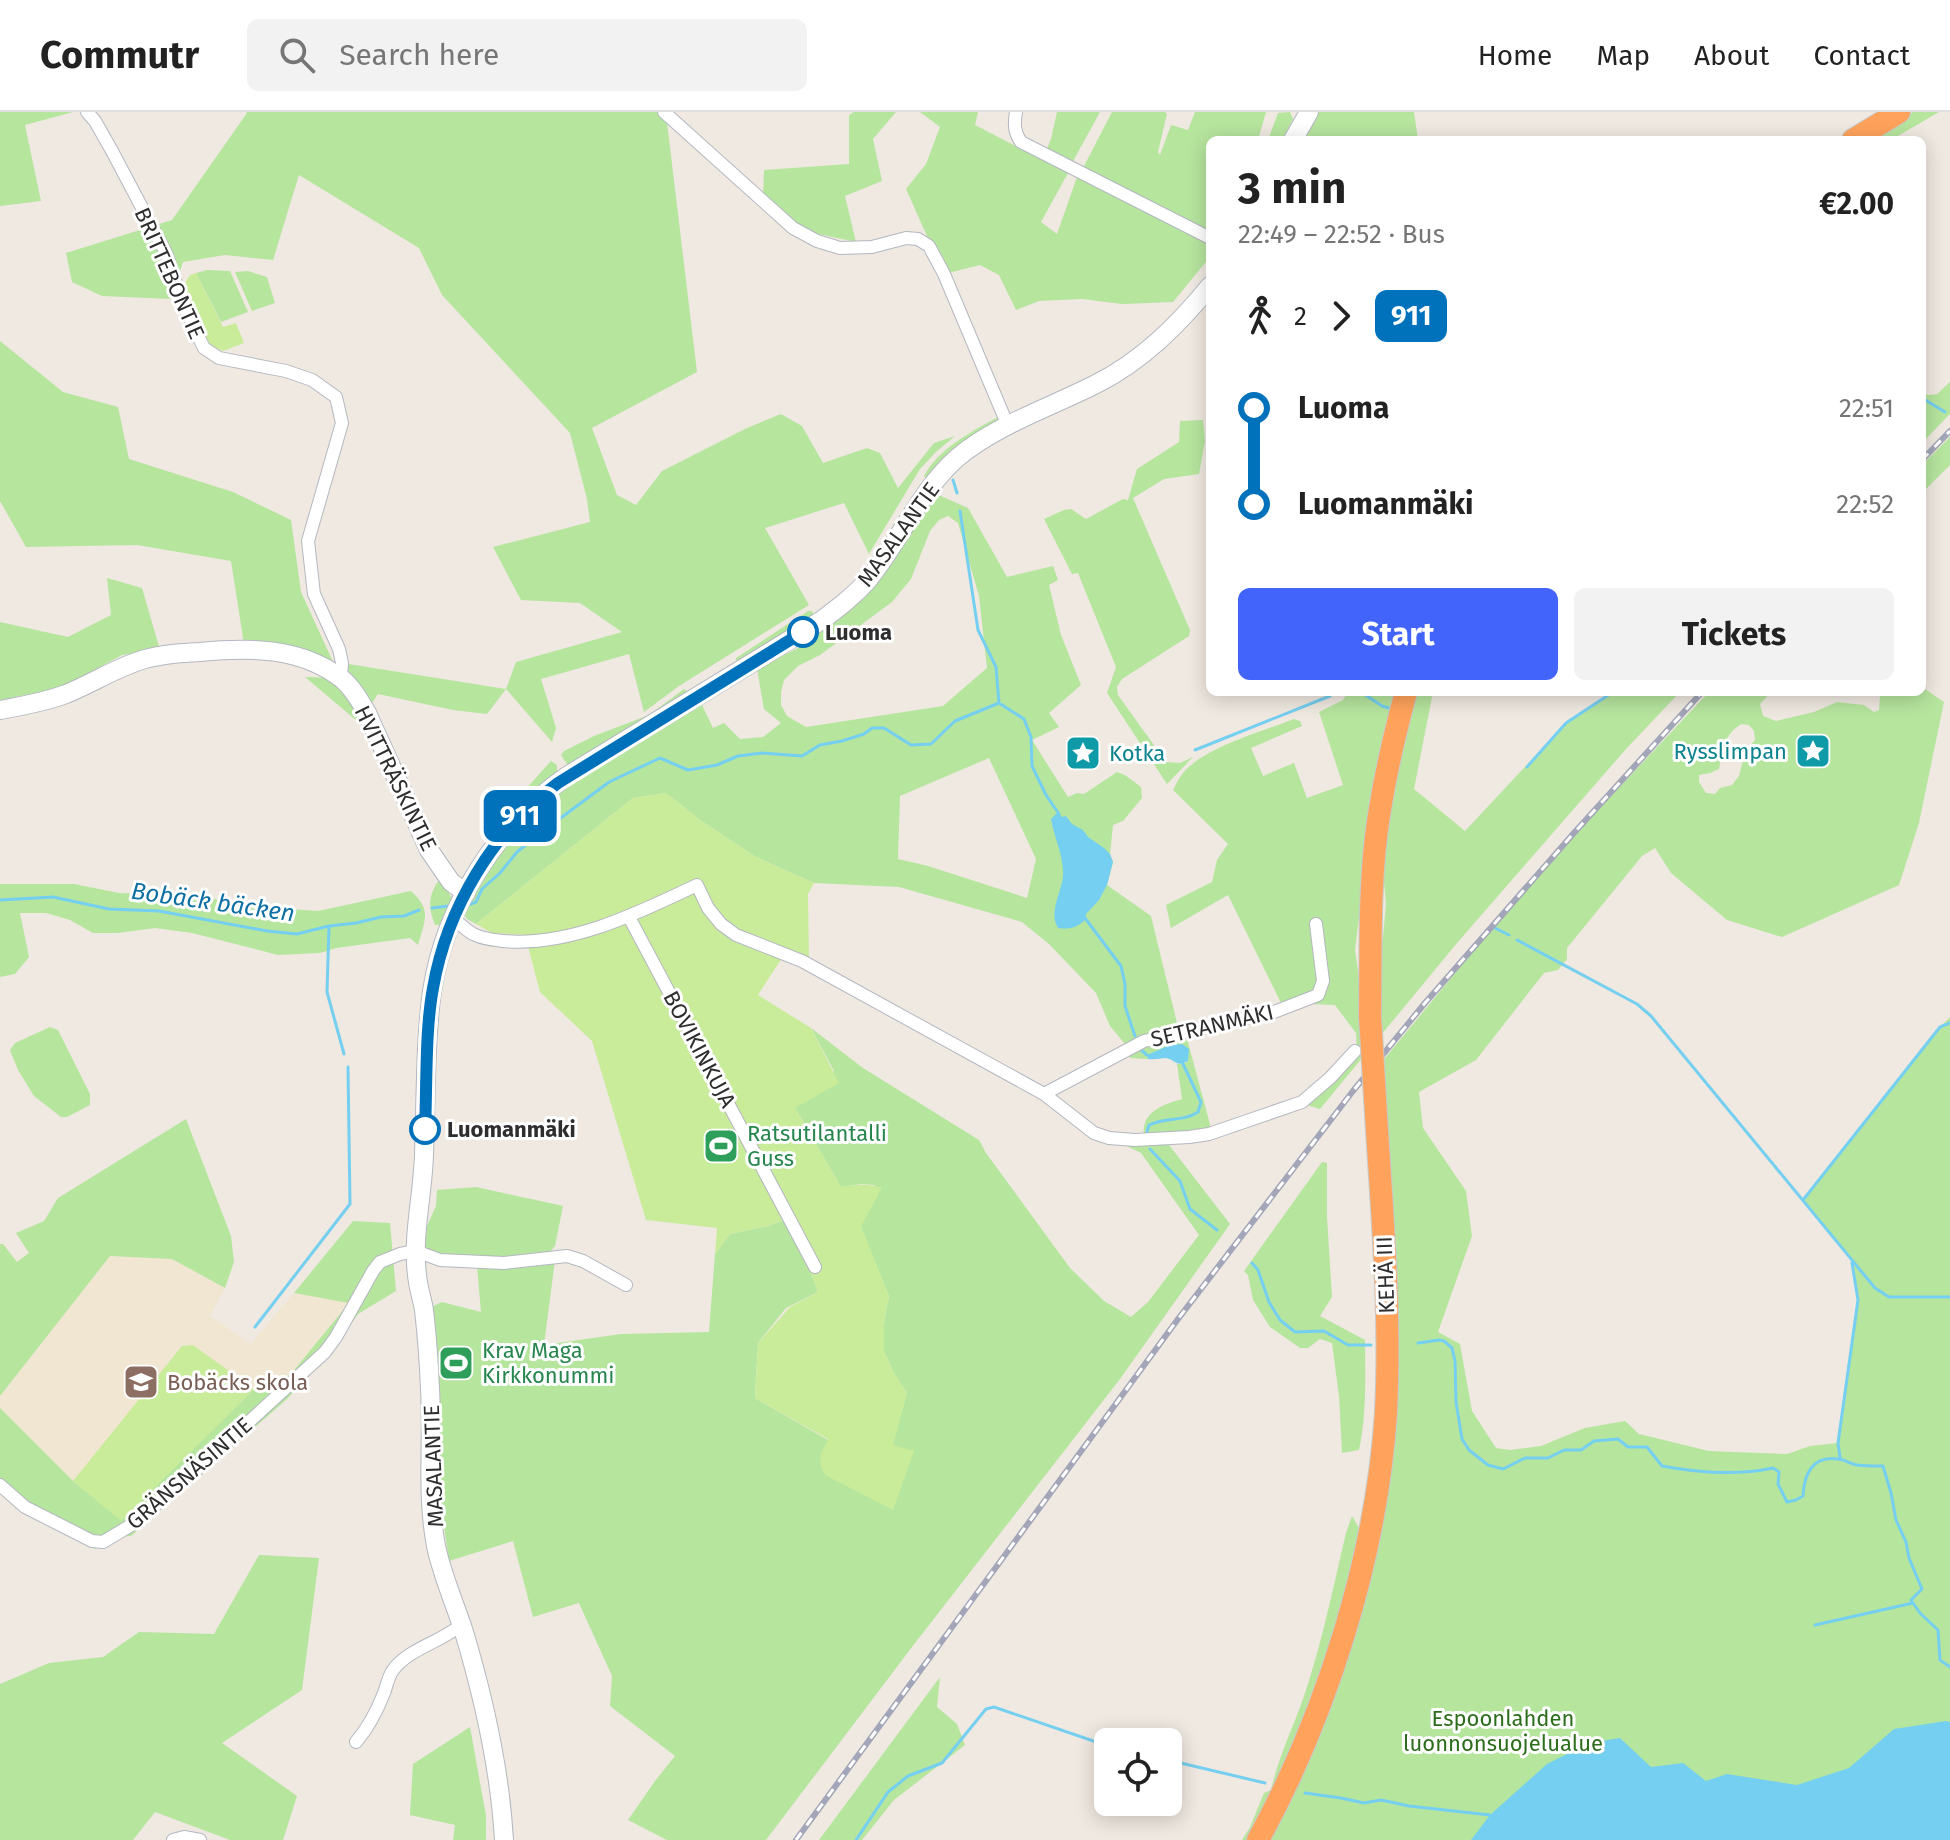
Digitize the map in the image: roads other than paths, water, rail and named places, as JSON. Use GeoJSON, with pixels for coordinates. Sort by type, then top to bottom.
{"type":"FeatureCollection","features":[{"type":"Feature","properties":{"kind":"highway"},"geometry":{"type":"LineString","coordinates":[[1860,136],[1899,112]]}},
{"type":"Feature","properties":{"kind":"highway","name":"KEHÄ III"},"geometry":{"type":"LineString","coordinates":[[1258,1840],[1310,1732],[1331,1673],[1362,1570],[1378,1483],[1387,1368],[1386,1289],[1370,1016],[1371,914],[1376,839],[1384,783],[1405,696]]}},
{"type":"Feature","properties":{"kind":"street","name":"BRITTEBONTIE"},"geometry":{"type":"LineString","coordinates":[[87,112],[112,151],[167,255],[183,305],[204,348],[219,358],[286,371],[312,380],[336,397],[342,423],[308,541],[314,594],[339,649],[341,678]]}},
{"type":"Feature","properties":{"kind":"street"},"geometry":{"type":"LineString","coordinates":[[664,112],[793,228],[817,241],[840,248],[872,247],[906,238],[918,239],[929,246],[944,274],[1008,426]]}},
{"type":"Feature","properties":{"kind":"street"},"geometry":{"type":"LineString","coordinates":[[1016,112],[1014,127],[1021,142],[1206,236]]}},
{"type":"Feature","properties":{"kind":"street"},"geometry":{"type":"LineString","coordinates":[[1295,136],[1309,112]]}},
{"type":"Feature","properties":{"kind":"street","name":"MASALANTIE"},"geometry":{"type":"LineString","coordinates":[[504,1840],[502,1805],[490,1737],[461,1625],[437,1549],[433,1524],[430,1383],[417,1276],[432,990],[440,956],[454,919],[491,851],[543,793],[846,603],[868,580],[931,488],[957,458],[1008,426],[1099,383],[1135,360],[1157,344],[1206,291]]}},
{"type":"Feature","properties":{"kind":"street","name":"HVITTRÄSKINTIE"},"geometry":{"type":"LineString","coordinates":[[0,710],[54,698],[143,659],[167,654],[237,648],[287,654],[309,661],[341,678],[355,692],[429,850],[451,882],[466,893]]}},
{"type":"Feature","properties":{"kind":"street"},"geometry":{"type":"LineString","coordinates":[[454,919],[474,934],[487,939],[522,942],[550,940],[629,917],[697,885],[708,908],[721,924],[736,935],[802,961],[1044,1094],[1094,1133],[1109,1138],[1135,1140],[1209,1134],[1302,1102],[1355,1051]]}},
{"type":"Feature","properties":{"kind":"street","name":"BOVIKINKUJA"},"geometry":{"type":"LineString","coordinates":[[629,917],[815,1267]]}},
{"type":"Feature","properties":{"kind":"street","name":"SETRANMÄKI"},"geometry":{"type":"LineString","coordinates":[[1044,1094],[1144,1041],[1274,1012],[1318,995],[1323,981],[1316,924]]}},
{"type":"Feature","properties":{"kind":"street"},"geometry":{"type":"LineString","coordinates":[[416,1251],[440,1260],[504,1263],[567,1256],[583,1261],[626,1285]]}},
{"type":"Feature","properties":{"kind":"street","name":"GRÄNSNÄSINTIE"},"geometry":{"type":"LineString","coordinates":[[0,1485],[25,1507],[92,1541],[103,1542],[114,1536],[191,1475],[325,1352],[380,1262],[416,1251]]}},
{"type":"Feature","properties":{"kind":"street"},"geometry":{"type":"LineString","coordinates":[[356,1742],[367,1730],[391,1673],[401,1661],[461,1625]]}},
{"type":"Feature","properties":{"kind":"street"},"geometry":{"type":"LineString","coordinates":[[173,1840],[189,1837],[200,1840]]}},
{"type":"Feature","properties":{"kind":"water"},"geometry":{"type":"Polygon","coordinates":[[[1058,812],[1104,848],[1113,862],[1107,885],[1086,914],[1086,919],[1066,929],[1058,928],[1054,914],[1063,877],[1051,819],[1058,812]]]}},
{"type":"Feature","properties":{"kind":"water"},"geometry":{"type":"Polygon","coordinates":[[[1182,1044],[1189,1049],[1188,1061],[1184,1063],[1178,1064],[1166,1058],[1148,1059],[1147,1055],[1170,1045],[1182,1044]]]}},
{"type":"Feature","properties":{"kind":"water"},"geometry":{"type":"Polygon","coordinates":[[[1950,1722],[1950,1840],[1471,1840],[1490,1815],[1547,1764],[1589,1743],[1620,1738],[1651,1767],[1683,1763],[1706,1781],[1727,1774],[1797,1785],[1849,1768],[1894,1729],[1950,1722]]]}},
{"type":"Feature","properties":{"kind":"waterway"},"geometry":{"type":"LineString","coordinates":[[1926,400],[1945,412]]}},
{"type":"Feature","properties":{"kind":"waterway"},"geometry":{"type":"LineString","coordinates":[[953,480],[957,493]]}},
{"type":"Feature","properties":{"kind":"waterway"},"geometry":{"type":"LineString","coordinates":[[960,511],[978,630],[996,667],[999,703]]}},
{"type":"Feature","properties":{"kind":"waterway"},"geometry":{"type":"LineString","coordinates":[[1195,750],[1330,696]]}},
{"type":"Feature","properties":{"kind":"waterway"},"geometry":{"type":"LineString","coordinates":[[1367,696],[1392,709]]}},
{"type":"Feature","properties":{"kind":"waterway"},"geometry":{"type":"LineString","coordinates":[[1527,767],[1566,723],[1607,696]]}},
{"type":"Feature","properties":{"kind":"waterway"},"geometry":{"type":"LineString","coordinates":[[468,905],[476,902],[482,889],[517,852],[546,829],[609,782],[660,758],[688,770],[717,765],[738,756],[762,753],[802,756],[820,745],[864,734],[872,728],[884,728],[911,745],[931,744],[955,721],[999,703],[1024,719],[1031,737],[1032,766],[1059,814]]}},
{"type":"Feature","properties":{"kind":"waterway","name":"Bobäck bäcken"},"geometry":{"type":"LineString","coordinates":[[0,900],[53,897],[109,909],[159,911],[297,934],[381,917],[404,916],[419,910]]}},
{"type":"Feature","properties":{"kind":"waterway","name":"Bobäck bäcken"},"geometry":{"type":"LineString","coordinates":[[432,908],[449,906]]}},
{"type":"Feature","properties":{"kind":"waterway"},"geometry":{"type":"LineString","coordinates":[[1085,918],[1121,966],[1125,1006],[1135,1036]]}},
{"type":"Feature","properties":{"kind":"waterway"},"geometry":{"type":"LineString","coordinates":[[329,926],[327,992],[344,1054]]}},
{"type":"Feature","properties":{"kind":"waterway"},"geometry":{"type":"LineString","coordinates":[[1493,927],[1509,935]]}},
{"type":"Feature","properties":{"kind":"waterway"},"geometry":{"type":"LineString","coordinates":[[1517,940],[1637,1004],[1651,1016],[1875,1288],[1889,1297],[1950,1297]]}},
{"type":"Feature","properties":{"kind":"waterway"},"geometry":{"type":"LineString","coordinates":[[1803,1200],[1940,1027],[1950,1023]]}},
{"type":"Feature","properties":{"kind":"waterway"},"geometry":{"type":"LineString","coordinates":[[1140,1049],[1147,1055]]}},
{"type":"Feature","properties":{"kind":"waterway"},"geometry":{"type":"LineString","coordinates":[[1147,1132],[1149,1125],[1198,1112],[1201,1102],[1183,1064]]}},
{"type":"Feature","properties":{"kind":"waterway"},"geometry":{"type":"LineString","coordinates":[[255,1327],[350,1204],[348,1067]]}},
{"type":"Feature","properties":{"kind":"waterway"},"geometry":{"type":"LineString","coordinates":[[1150,1149],[1180,1181],[1190,1209],[1217,1230]]}},
{"type":"Feature","properties":{"kind":"waterway"},"geometry":{"type":"LineString","coordinates":[[1252,1263],[1280,1320],[1295,1332],[1324,1331],[1348,1345],[1371,1345]]}},
{"type":"Feature","properties":{"kind":"waterway"},"geometry":{"type":"LineString","coordinates":[[1840,1457],[1838,1443],[1858,1300],[1852,1263]]}},
{"type":"Feature","properties":{"kind":"waterway"},"geometry":{"type":"LineString","coordinates":[[1418,1343],[1439,1340],[1452,1348],[1462,1439],[1469,1450],[1488,1465],[1503,1469],[1525,1458],[1548,1458],[1564,1450],[1581,1450],[1594,1441],[1618,1439],[1628,1447],[1647,1447],[1662,1466],[1718,1473],[1773,1468],[1779,1472],[1778,1484],[1787,1502],[1803,1496],[1811,1468],[1822,1460],[1838,1459],[1857,1465],[1883,1466],[1896,1520],[1922,1589],[1911,1600],[1938,1630],[1940,1660],[1950,1667]]}},
{"type":"Feature","properties":{"kind":"waterway"},"geometry":{"type":"LineString","coordinates":[[1815,1625],[1913,1603]]}},
{"type":"Feature","properties":{"kind":"waterway"},"geometry":{"type":"LineString","coordinates":[[856,1840],[888,1792],[908,1776],[942,1763],[986,1709],[994,1707],[1094,1741]]}},
{"type":"Feature","properties":{"kind":"waterway"},"geometry":{"type":"LineString","coordinates":[[1182,1763],[1265,1783]]}},
{"type":"Feature","properties":{"kind":"waterway"},"geometry":{"type":"LineString","coordinates":[[1305,1793],[1364,1803],[1381,1800],[1490,1815]]}},
{"type":"Feature","properties":{"kind":"railway"},"geometry":{"type":"LineString","coordinates":[[1926,456],[1950,431]]}},
{"type":"Feature","properties":{"kind":"railway"},"geometry":{"type":"LineString","coordinates":[[796,1840],[1178,1319],[1353,1091],[1425,1003],[1698,696]]}},
{"type":"Feature","properties":{"kind":"place","name":"Luoma"},"geometry":{"type":"Point","coordinates":[803,632]}},
{"type":"Feature","properties":{"kind":"place","name":"Rysslimpan"},"geometry":{"type":"Point","coordinates":[1813,751]}},
{"type":"Feature","properties":{"kind":"place","name":"Kotka"},"geometry":{"type":"Point","coordinates":[1083,753]}},
{"type":"Feature","properties":{"kind":"place","name":"Luomanmäki"},"geometry":{"type":"Point","coordinates":[425,1129]}},
{"type":"Feature","properties":{"kind":"place","name":"Ratsutilantalli Guss"},"geometry":{"type":"Point","coordinates":[721,1146]}},
{"type":"Feature","properties":{"kind":"place","name":"Krav Maga Kirkkonummi"},"geometry":{"type":"Point","coordinates":[456,1363]}},
{"type":"Feature","properties":{"kind":"place","name":"Bobäcks skola"},"geometry":{"type":"Point","coordinates":[141,1382]}},
{"type":"Feature","properties":{"kind":"park label","name":"Espoonlahden luonnonsuojelualue"},"geometry":{"type":"Point","coordinates":[1503,1730]}}]}
